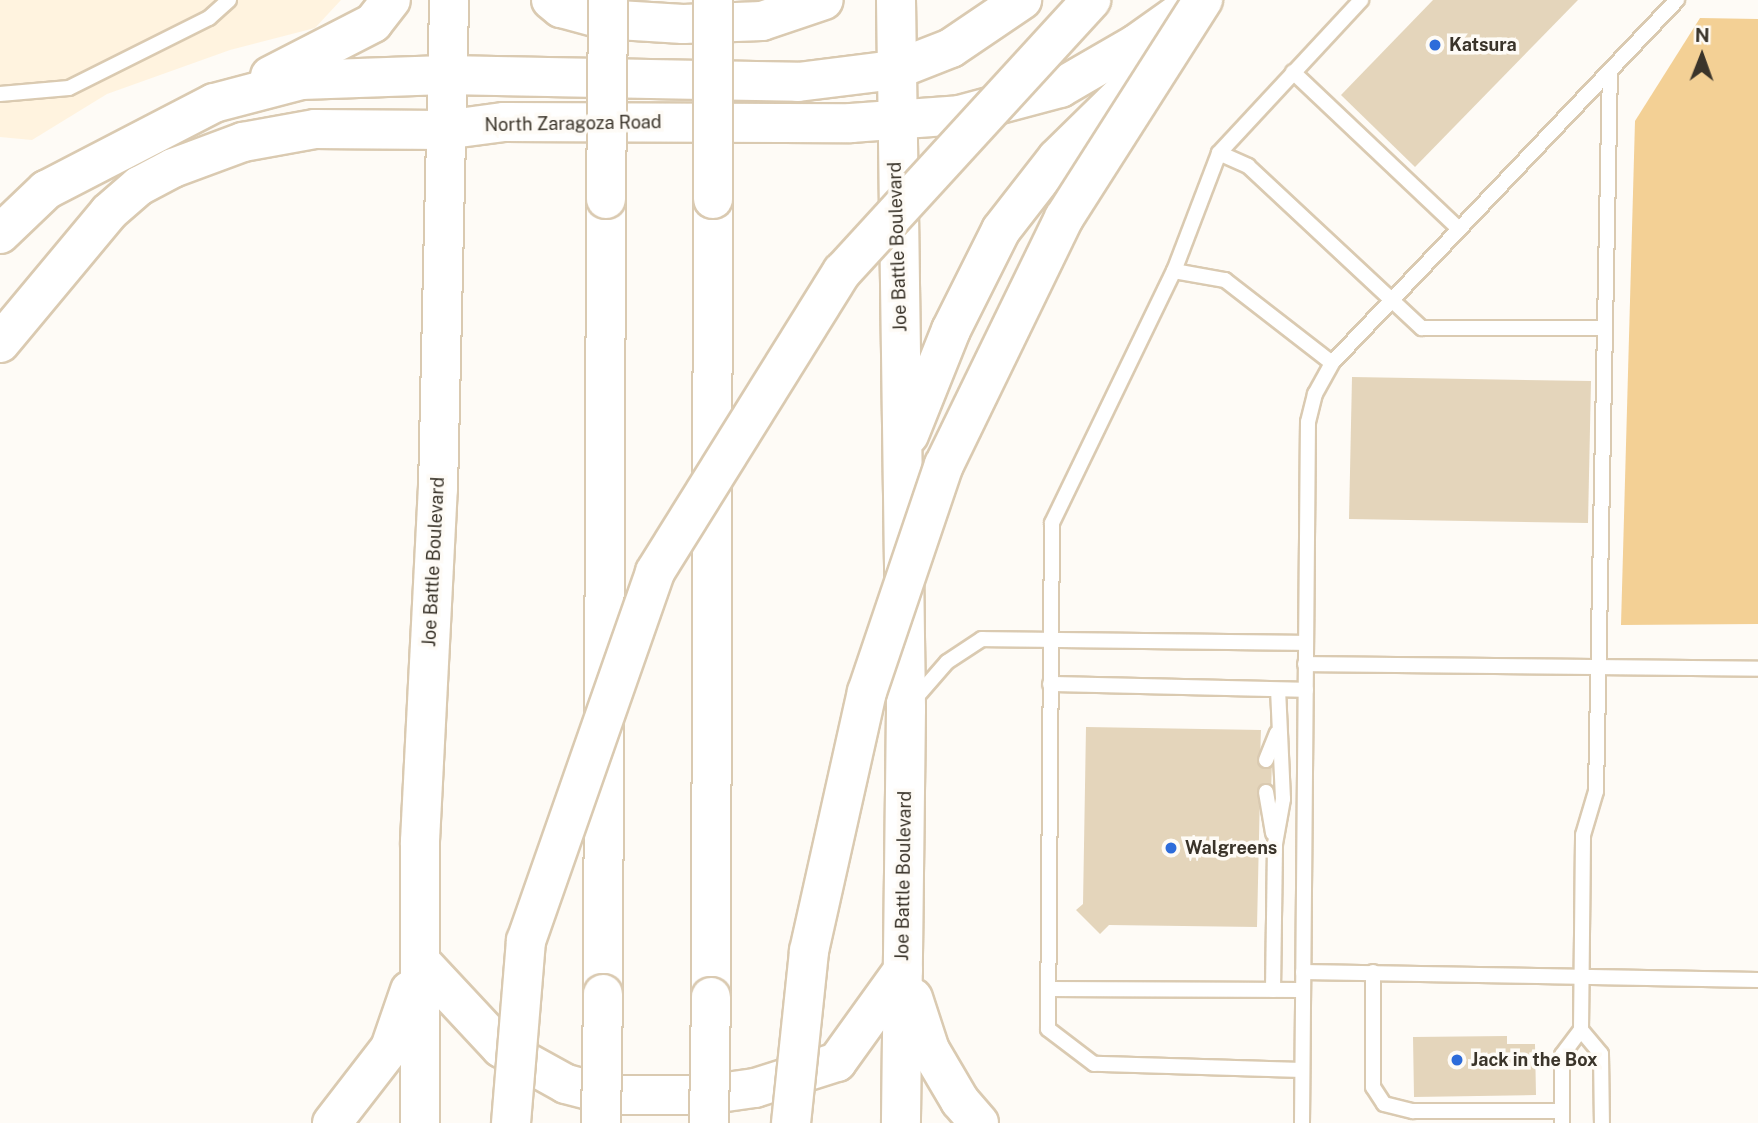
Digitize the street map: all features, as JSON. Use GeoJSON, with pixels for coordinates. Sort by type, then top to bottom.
{"type":"FeatureCollection","features":[{"type":"Feature","properties":{"kind":"main road"},"geometry":{"type":"LineString","coordinates":[[0,234],[46,190],[373,23],[391,0]]}},
{"type":"Feature","properties":{"kind":"main road","name":"Joe Battle Boulevard"},"geometry":{"type":"LineString","coordinates":[[420,1123],[420,841],[438,489],[444,75],[449,0]]}},
{"type":"Feature","properties":{"kind":"main road"},"geometry":{"type":"LineString","coordinates":[[551,0],[561,8],[602,19],[683,24],[762,21],[824,0]]}},
{"type":"Feature","properties":{"kind":"main road"},"geometry":{"type":"LineString","coordinates":[[601,1123],[608,0]]}},
{"type":"Feature","properties":{"kind":"main road"},"geometry":{"type":"LineString","coordinates":[[709,1123],[713,0]]}},
{"type":"Feature","properties":{"kind":"main road","name":"Joe Battle Boulevard"},"geometry":{"type":"LineString","coordinates":[[896,0],[894,121],[903,450],[906,709],[901,1123]]}},
{"type":"Feature","properties":{"kind":"main road"},"geometry":{"type":"LineString","coordinates":[[214,103],[301,80],[444,75],[798,82],[895,70],[951,48],[1022,0]]}},
{"type":"Feature","properties":{"kind":"main road"},"geometry":{"type":"LineString","coordinates":[[511,1123],[526,941],[655,572],[842,271],[1091,0]]}},
{"type":"Feature","properties":{"kind":"main road"},"geometry":{"type":"LineString","coordinates":[[791,1123],[809,951],[867,692],[944,466],[1064,218],[1200,0]]}},
{"type":"Feature","properties":{"kind":"main road","name":"North Zaragoza Road"},"geometry":{"type":"LineString","coordinates":[[0,343],[108,212],[139,187],[173,168],[243,142],[316,129],[444,130],[503,122],[894,121],[959,115],[1060,88],[1136,44],[1200,0]]}},
{"type":"Feature","properties":{"kind":"main road"},"geometry":{"type":"LineString","coordinates":[[903,450],[951,330],[1001,230],[1090,122],[1221,0]]}},
{"type":"Feature","properties":{"kind":"main road"},"geometry":{"type":"LineString","coordinates":[[332,1123],[390,1048],[420,961],[501,1048],[566,1084],[608,1095],[718,1093],[755,1088],[837,1062],[903,970]]}},
{"type":"Feature","properties":{"kind":"main road"},"geometry":{"type":"LineString","coordinates":[[903,970],[930,1049],[960,1101],[979,1123]]}},
{"type":"Feature","properties":{"kind":"lane"},"geometry":{"type":"LineString","coordinates":[[0,94],[69,88],[209,18],[229,0]]}},
{"type":"Feature","properties":{"kind":"lane"},"geometry":{"type":"LineString","coordinates":[[1302,1070],[1094,1064],[1048,1029],[1052,523],[1174,271],[1219,153],[1361,0]]}},
{"type":"Feature","properties":{"kind":"lane"},"geometry":{"type":"LineString","coordinates":[[1302,1123],[1308,422],[1315,394],[1332,363],[1677,0]]}},
{"type":"Feature","properties":{"kind":"lane"},"geometry":{"type":"LineString","coordinates":[[1373,972],[1373,1087],[1384,1104],[1413,1111],[1562,1117],[1562,1055],[1581,1030],[1583,835],[1596,791],[1610,71]]}},
{"type":"Feature","properties":{"kind":"lane"},"geometry":{"type":"LineString","coordinates":[[1293,72],[1459,229]]}},
{"type":"Feature","properties":{"kind":"lane"},"geometry":{"type":"LineString","coordinates":[[1219,153],[1248,166],[1422,328],[1605,328]]}},
{"type":"Feature","properties":{"kind":"lane"},"geometry":{"type":"LineString","coordinates":[[1174,271],[1225,280],[1332,363]]}},
{"type":"Feature","properties":{"kind":"lane"},"geometry":{"type":"LineString","coordinates":[[906,709],[947,662],[982,639],[1306,643]]}},
{"type":"Feature","properties":{"kind":"lane"},"geometry":{"type":"LineString","coordinates":[[1306,664],[1758,669]]}},
{"type":"Feature","properties":{"kind":"lane"},"geometry":{"type":"LineString","coordinates":[[1050,684],[1306,690]]}},
{"type":"Feature","properties":{"kind":"lane"},"geometry":{"type":"LineString","coordinates":[[1273,990],[1275,845],[1283,799],[1283,759],[1277,733],[1278,690]]}},
{"type":"Feature","properties":{"kind":"lane"},"geometry":{"type":"LineString","coordinates":[[1266,760],[1277,733]]}},
{"type":"Feature","properties":{"kind":"lane"},"geometry":{"type":"LineString","coordinates":[[1266,792],[1275,845]]}},
{"type":"Feature","properties":{"kind":"lane"},"geometry":{"type":"LineString","coordinates":[[1303,972],[1758,980]]}},
{"type":"Feature","properties":{"kind":"lane"},"geometry":{"type":"LineString","coordinates":[[1048,989],[1303,990]]}},
{"type":"Feature","properties":{"kind":"lane"},"geometry":{"type":"LineString","coordinates":[[1581,1030],[1601,1054],[1602,1123]]}},
{"type":"Feature","properties":{"kind":"shaded area"},"geometry":{"type":"Polygon","coordinates":[[[0,0],[341,0],[315,28],[230,50],[107,94],[32,140],[0,137],[0,0]]]}},
{"type":"Feature","properties":{"kind":"shaded area"},"geometry":{"type":"Polygon","coordinates":[[[1700,18],[1758,19],[1758,624],[1621,625],[1635,121],[1700,18]]]}},
{"type":"Feature","properties":{"kind":"building"},"geometry":{"type":"Polygon","coordinates":[[[1433,0],[1578,0],[1415,167],[1341,95],[1433,0]]]}},
{"type":"Feature","properties":{"kind":"building"},"geometry":{"type":"Polygon","coordinates":[[[1352,377],[1591,381],[1588,523],[1349,519],[1352,377]]]}},
{"type":"Feature","properties":{"kind":"building","name":"Walgreens"},"geometry":{"type":"Polygon","coordinates":[[[1086,727],[1261,730],[1260,760],[1272,761],[1271,792],[1260,792],[1257,927],[1109,925],[1100,934],[1076,910],[1083,904],[1086,727]]]}},
{"type":"Feature","properties":{"kind":"building"},"geometry":{"type":"Polygon","coordinates":[[[1507,1036],[1507,1044],[1535,1044],[1536,1095],[1414,1097],[1413,1037],[1507,1036]]]}},
{"type":"Feature","properties":{"kind":"place","name":"Katsura"},"geometry":{"type":"Point","coordinates":[1435,45]}},
{"type":"Feature","properties":{"kind":"place","name":"Walgreens"},"geometry":{"type":"Point","coordinates":[1171,848]}},
{"type":"Feature","properties":{"kind":"place","name":"Jack in the Box"},"geometry":{"type":"Point","coordinates":[1457,1060]}}]}
